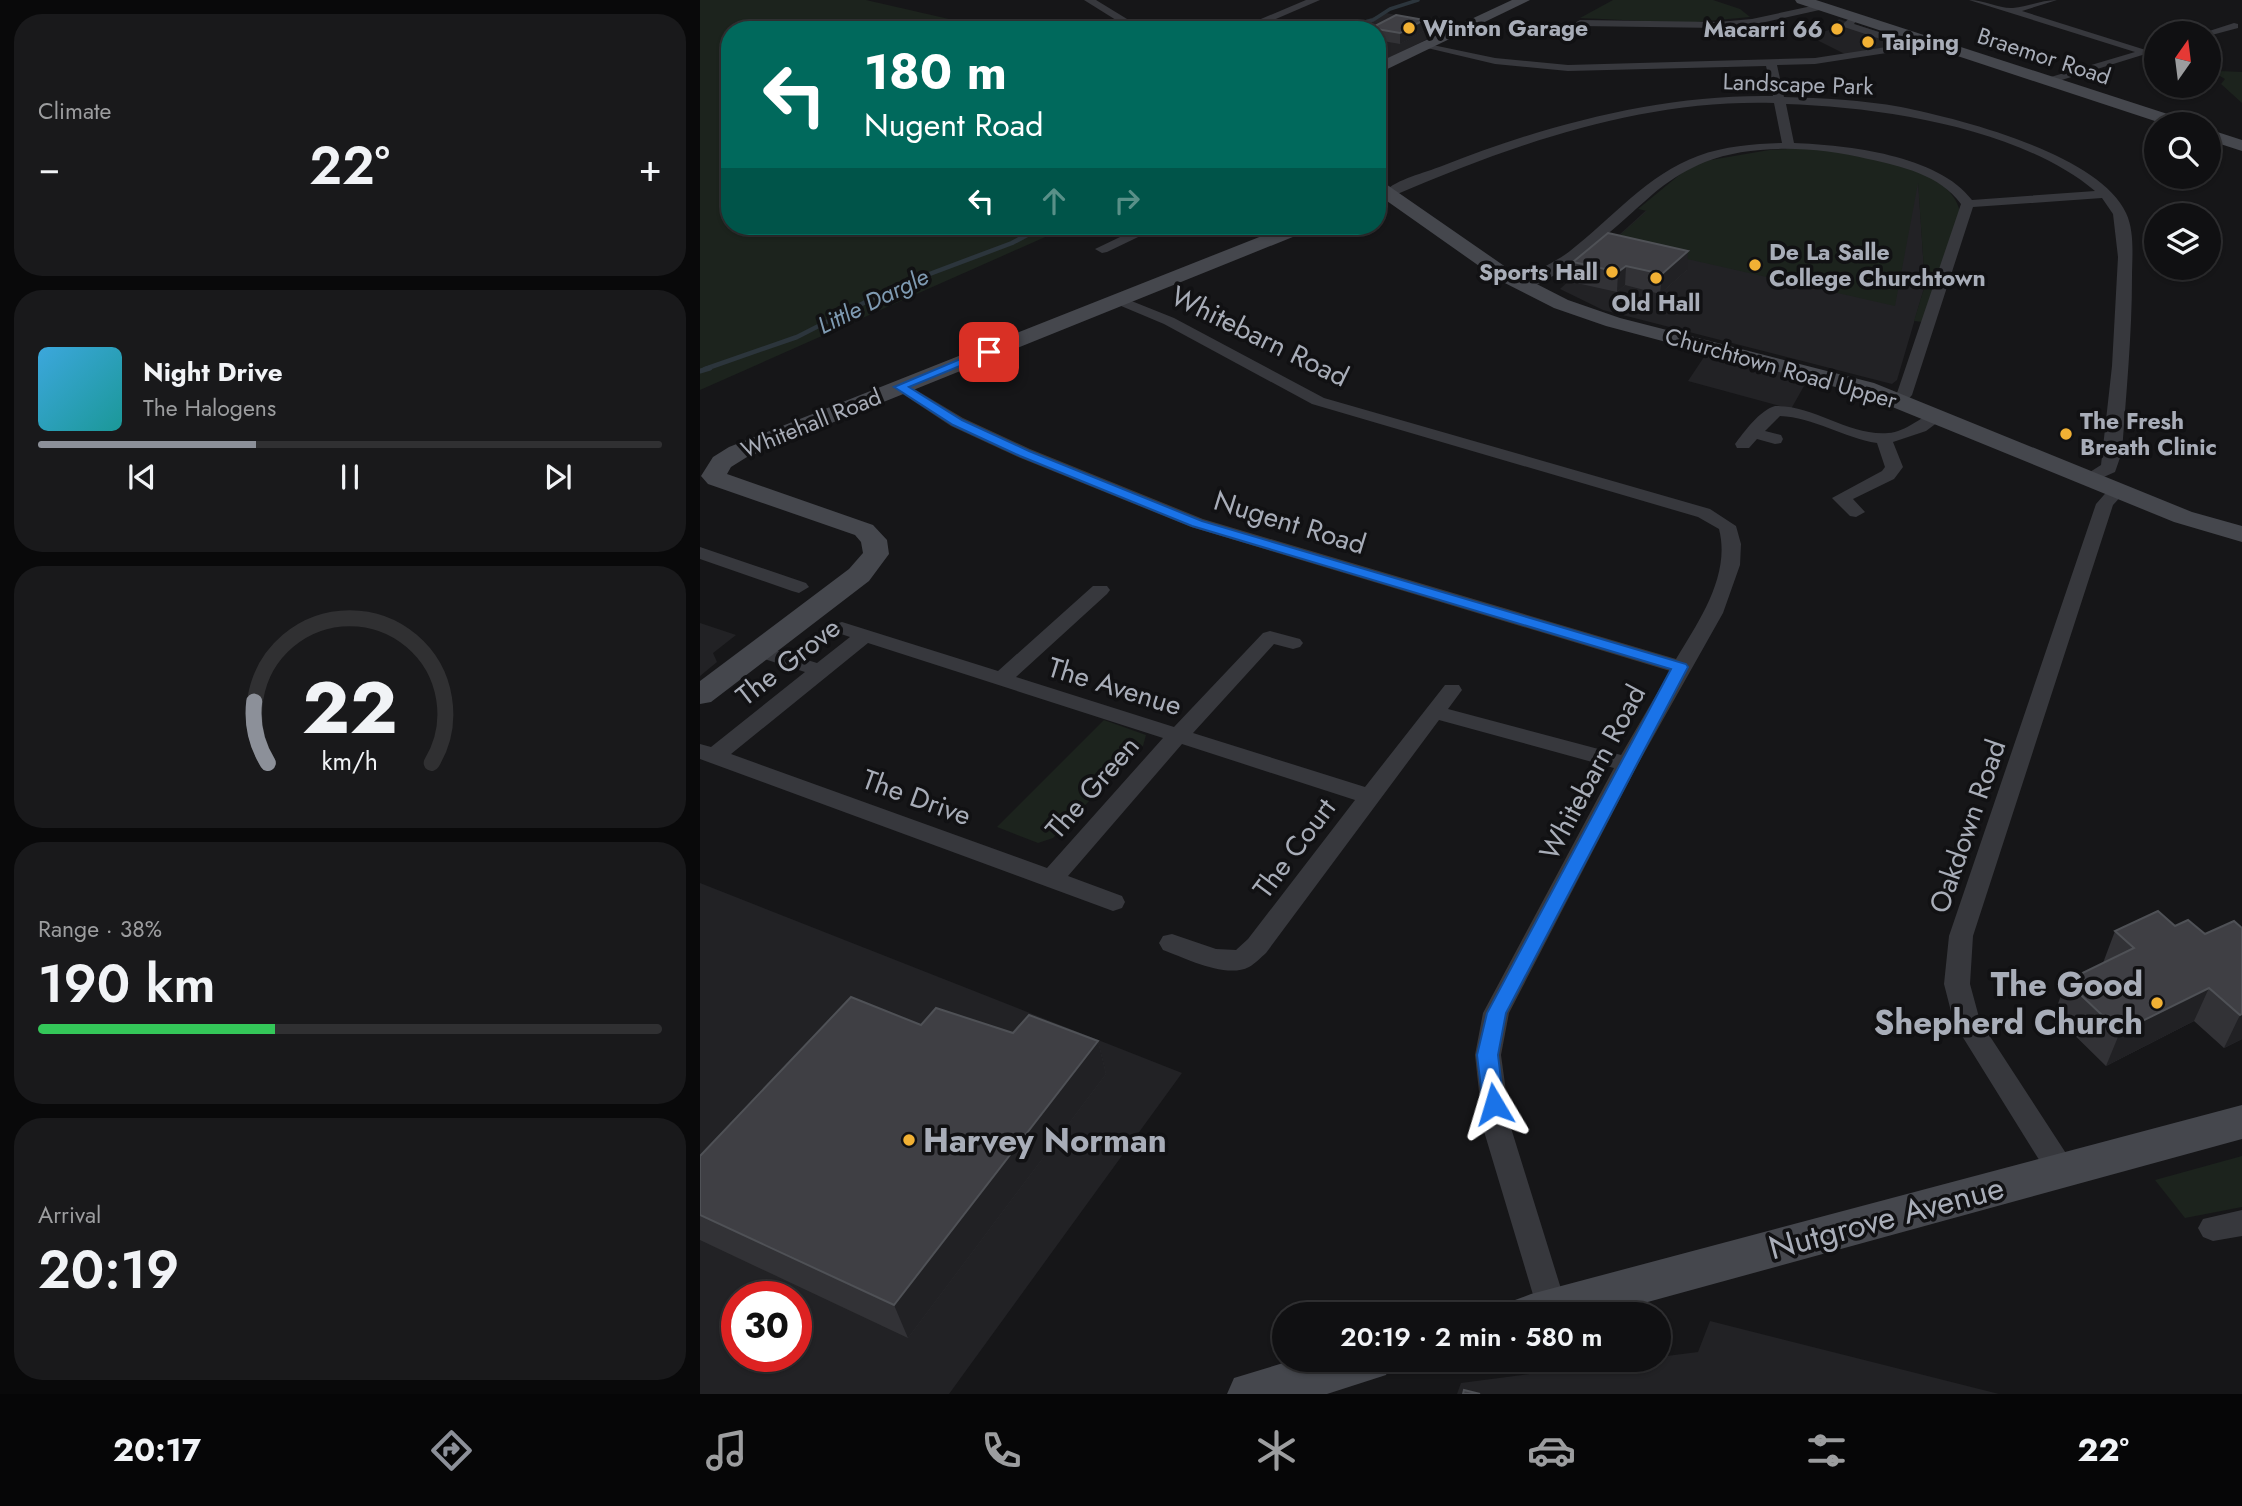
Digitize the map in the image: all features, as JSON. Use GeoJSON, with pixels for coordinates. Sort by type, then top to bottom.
{"type":"FeatureCollection","features":[{"type":"Feature","properties":{"kind":"street"},"geometry":{"type":"LineString","coordinates":[[1089,0],[1125,21]]}},
{"type":"Feature","properties":{"kind":"street"},"geometry":{"type":"LineString","coordinates":[[1262,21],[1315,0]]}},
{"type":"Feature","properties":{"kind":"street"},"geometry":{"type":"LineString","coordinates":[[1386,65],[1523,0]]}},
{"type":"Feature","properties":{"kind":"street","name":"Braemor Road"},"geometry":{"type":"LineString","coordinates":[[1801,0],[2144,112]]}},
{"type":"Feature","properties":{"kind":"street"},"geometry":{"type":"LineString","coordinates":[[1974,0],[2144,49]]}},
{"type":"Feature","properties":{"kind":"street"},"geometry":{"type":"LineString","coordinates":[[2012,11],[2052,0]]}},
{"type":"Feature","properties":{"kind":"street"},"geometry":{"type":"LineString","coordinates":[[1580,23],[1718,25],[1752,22],[1821,6]]}},
{"type":"Feature","properties":{"kind":"street","name":"Braemor Road"},"geometry":{"type":"LineString","coordinates":[[1854,17],[1849,25],[1914,46]]}},
{"type":"Feature","properties":{"kind":"street"},"geometry":{"type":"LineString","coordinates":[[2221,30],[2234,26]]}},
{"type":"Feature","properties":{"kind":"street"},"geometry":{"type":"LineString","coordinates":[[1427,45],[1495,61],[1553,68],[1839,58],[1932,43]]}},
{"type":"Feature","properties":{"kind":"street"},"geometry":{"type":"LineString","coordinates":[[2048,81],[2144,53]]}},
{"type":"Feature","properties":{"kind":"street"},"geometry":{"type":"LineString","coordinates":[[1771,62],[1790,146]]}},
{"type":"Feature","properties":{"kind":"street","name":"Landscape Park"},"geometry":{"type":"LineString","coordinates":[[1386,190],[1514,143],[1571,127],[1695,104],[1780,100],[1867,105],[1948,120],[2003,137],[2083,175],[2104,194],[2122,216],[2125,241],[2123,298],[2113,452],[2109,468],[2088,479]]}},
{"type":"Feature","properties":{"kind":"street"},"geometry":{"type":"LineString","coordinates":[[2221,139],[2242,146]]}},
{"type":"Feature","properties":{"kind":"street"},"geometry":{"type":"LineString","coordinates":[[1523,285],[1574,254],[1682,168],[1732,153],[1790,146],[1849,151],[1896,162],[1928,173],[1949,185],[1963,195],[1968,204],[1904,395],[1898,401]]}},
{"type":"Feature","properties":{"kind":"street"},"geometry":{"type":"LineString","coordinates":[[1968,204],[2104,194]]}},
{"type":"Feature","properties":{"kind":"street","name":"Churchtown Road Upper"},"geometry":{"type":"LineString","coordinates":[[1386,195],[1523,285],[1561,304],[1613,322],[1867,388],[2183,517],[2242,534]]}},
{"type":"Feature","properties":{"kind":"street"},"geometry":{"type":"LineString","coordinates":[[1102,249],[1134,235]]}},
{"type":"Feature","properties":{"kind":"street","name":"Whitehall Road"},"geometry":{"type":"LineString","coordinates":[[700,695],[859,575],[876,554],[874,540],[864,530],[727,485],[708,471],[738,452],[1281,235]]}},
{"type":"Feature","properties":{"kind":"street","name":"Whitebarn Road"},"geometry":{"type":"LineString","coordinates":[[1119,300],[1169,321],[1318,401],[1704,513],[1727,526],[1732,544],[1731,565],[1713,613],[1627,764],[1496,1013],[1488,1055],[1497,1128],[1540,1302]]}},
{"type":"Feature","properties":{"kind":"street","name":"Nugent Road"},"geometry":{"type":"LineString","coordinates":[[900,387],[957,422],[1013,448],[1197,523],[1680,667]]}},
{"type":"Feature","properties":{"kind":"street"},"geometry":{"type":"LineString","coordinates":[[1775,439],[1748,439],[1770,414],[1783,410],[1884,440],[1908,434],[1938,416]]}},
{"type":"Feature","properties":{"kind":"street"},"geometry":{"type":"LineString","coordinates":[[1856,512],[1841,498],[1888,475],[1894,467],[1884,440]]}},
{"type":"Feature","properties":{"kind":"street","name":"Oakdown Road"},"geometry":{"type":"LineString","coordinates":[[2061,1170],[1967,1023],[1957,984],[1961,936],[2105,505],[2117,491]]}},
{"type":"Feature","properties":{"kind":"street"},"geometry":{"type":"LineString","coordinates":[[700,553],[799,587]]}},
{"type":"Feature","properties":{"kind":"street"},"geometry":{"type":"LineString","coordinates":[[1001,679],[1100,590]]}},
{"type":"Feature","properties":{"kind":"street","name":"The Avenue"},"geometry":{"type":"LineString","coordinates":[[842,628],[1371,797]]}},
{"type":"Feature","properties":{"kind":"street","name":"The Grove"},"geometry":{"type":"LineString","coordinates":[[707,754],[822,671],[865,635]]}},
{"type":"Feature","properties":{"kind":"street","name":"The Green"},"geometry":{"type":"LineString","coordinates":[[1051,878],[1178,734],[1270,637],[1293,643]]}},
{"type":"Feature","properties":{"kind":"street"},"geometry":{"type":"LineString","coordinates":[[759,651],[822,671]]}},
{"type":"Feature","properties":{"kind":"street","name":"The Court"},"geometry":{"type":"LineString","coordinates":[[1172,943],[1215,958],[1241,960],[1257,946],[1452,690]]}},
{"type":"Feature","properties":{"kind":"street"},"geometry":{"type":"LineString","coordinates":[[1434,712],[1627,764]]}},
{"type":"Feature","properties":{"kind":"street","name":"The Drive"},"geometry":{"type":"LineString","coordinates":[[707,754],[1113,902]]}},
{"type":"Feature","properties":{"kind":"street","name":"Nutgrove Avenue"},"geometry":{"type":"LineString","coordinates":[[1575,1302],[2242,1122]]}},
{"type":"Feature","properties":{"kind":"street"},"geometry":{"type":"LineString","coordinates":[[2213,1228],[2242,1223]]}},
{"type":"Feature","properties":{"kind":"street"},"geometry":{"type":"LineString","coordinates":[[1250,1394],[1328,1372]]}},
{"type":"Feature","properties":{"kind":"shaded area"},"geometry":{"type":"Polygon","coordinates":[[[700,0],[866,0],[958,21],[721,21],[721,235],[1050,235],[700,390],[700,0]]]}},
{"type":"Feature","properties":{"kind":"shaded area"},"geometry":{"type":"Polygon","coordinates":[[[1613,0],[1713,0],[1740,9],[1750,17],[1686,23],[1580,18],[1613,0]]]}},
{"type":"Feature","properties":{"kind":"shaded area"},"geometry":{"type":"Polygon","coordinates":[[[1386,13],[1454,26],[1386,60],[1386,21],[1362,21],[1386,13]]]}},
{"type":"Feature","properties":{"kind":"shaded area"},"geometry":{"type":"Polygon","coordinates":[[[1839,19],[1912,43],[1845,54],[1809,36],[1829,30],[1839,19]]]}},
{"type":"Feature","properties":{"kind":"shaded area"},"geometry":{"type":"Polygon","coordinates":[[[2221,71],[2242,72],[2242,103],[2221,84],[2225,79],[2221,77],[2221,71]]]}},
{"type":"Feature","properties":{"kind":"shaded area"},"geometry":{"type":"Polygon","coordinates":[[[1808,148],[1896,164],[1938,182],[1953,195],[1960,212],[1923,322],[1914,321],[1925,285],[1918,183],[1895,306],[1612,242],[1647,211],[1638,209],[1689,167],[1705,161],[1769,150],[1808,148]]]}},
{"type":"Feature","properties":{"kind":"shaded area","name":"De La Salle College Churchtown"},"geometry":{"type":"Polygon","coordinates":[[[1918,178],[1925,285],[1897,380],[1892,384],[1603,310],[1560,289],[1676,183],[1918,178]]]}},
{"type":"Feature","properties":{"kind":"shaded area"},"geometry":{"type":"Polygon","coordinates":[[[1706,354],[1808,379],[1791,409],[1688,381],[1706,354]]]}},
{"type":"Feature","properties":{"kind":"shaded area"},"geometry":{"type":"Polygon","coordinates":[[[700,623],[736,635],[713,653],[717,662],[700,676],[700,623]]]}},
{"type":"Feature","properties":{"kind":"shaded area"},"geometry":{"type":"Polygon","coordinates":[[[1104,720],[1146,735],[1143,746],[1053,838],[1038,843],[997,827],[1104,720]]]}},
{"type":"Feature","properties":{"kind":"shaded area"},"geometry":{"type":"Polygon","coordinates":[[[700,883],[1182,1073],[949,1394],[700,1394],[700,883]]]}},
{"type":"Feature","properties":{"kind":"shaded area"},"geometry":{"type":"Polygon","coordinates":[[[2242,1156],[2242,1207],[2185,1218],[2155,1180],[2242,1156]]]}},
{"type":"Feature","properties":{"kind":"shaded area"},"geometry":{"type":"Polygon","coordinates":[[[1710,1321],[1999,1394],[1457,1394],[1461,1383],[1545,1372],[1671,1372],[1671,1355],[1698,1352],[1710,1321]]]}},
{"type":"Feature","properties":{"kind":"building"},"geometry":{"type":"Polygon","coordinates":[[[1396,15],[1424,20],[1400,33],[1386,31],[1384,21],[1396,15]]]}},
{"type":"Feature","properties":{"kind":"building"},"geometry":{"type":"Polygon","coordinates":[[[1608,233],[1688,251],[1662,274],[1626,266],[1618,272],[1573,262],[1608,233]]]}},
{"type":"Feature","properties":{"kind":"building"},"geometry":{"type":"Polygon","coordinates":[[[2158,911],[2175,926],[2188,920],[2205,934],[2234,921],[2242,928],[2242,1014],[2209,988],[2120,1032],[2066,981],[2134,948],[2115,931],[2158,911]]]}},
{"type":"Feature","properties":{"kind":"building","name":"Harvey Norman"},"geometry":{"type":"Polygon","coordinates":[[[851,997],[921,1025],[936,1008],[1013,1033],[1029,1015],[1098,1041],[894,1305],[700,1215],[700,1156],[851,997]]]}},
{"type":"Feature","properties":{"kind":"building"},"geometry":{"type":"Polygon","coordinates":[[[1464,1390],[1480,1394],[1463,1394],[1464,1390]]]}},
{"type":"Feature","properties":{"kind":"waterway","name":"Little Dargle"},"geometry":{"type":"LineString","coordinates":[[1369,21],[1390,9],[1418,0]]}},
{"type":"Feature","properties":{"kind":"waterway","name":"Little Dargle"},"geometry":{"type":"LineString","coordinates":[[705,369],[797,337],[895,287],[1027,235]]}},
{"type":"Feature","properties":{"kind":"waterway","name":"Little Dargle"},"geometry":{"type":"LineString","coordinates":[[700,371],[710,368]]}},
{"type":"Feature","properties":{"kind":"place","name":"Winton Garage"},"geometry":{"type":"Point","coordinates":[1409,28]}},
{"type":"Feature","properties":{"kind":"place","name":"Macarri 66"},"geometry":{"type":"Point","coordinates":[1837,29]}},
{"type":"Feature","properties":{"kind":"place","name":"Taiping"},"geometry":{"type":"Point","coordinates":[1868,42]}},
{"type":"Feature","properties":{"kind":"place","name":"De La Salle College Churchtown"},"geometry":{"type":"Point","coordinates":[1755,265]}},
{"type":"Feature","properties":{"kind":"place","name":"Sports Hall"},"geometry":{"type":"Point","coordinates":[1612,272]}},
{"type":"Feature","properties":{"kind":"place","name":"Old Hall"},"geometry":{"type":"Point","coordinates":[1656,278]}},
{"type":"Feature","properties":{"kind":"place","name":"The Fresh Breath Clinic"},"geometry":{"type":"Point","coordinates":[2066,434]}},
{"type":"Feature","properties":{"kind":"place","name":"The Good Shepherd Church"},"geometry":{"type":"Point","coordinates":[2157,1003]}},
{"type":"Feature","properties":{"kind":"place","name":"Harvey Norman"},"geometry":{"type":"Point","coordinates":[909,1140]}},
{"type":"Feature","properties":{"kind":"route"},"geometry":{"type":"LineString","coordinates":[[989,352],[900,387],[957,422],[1024,453],[1197,523],[1680,667],[1496,1013],[1488,1055],[1494,1104]]}}]}
